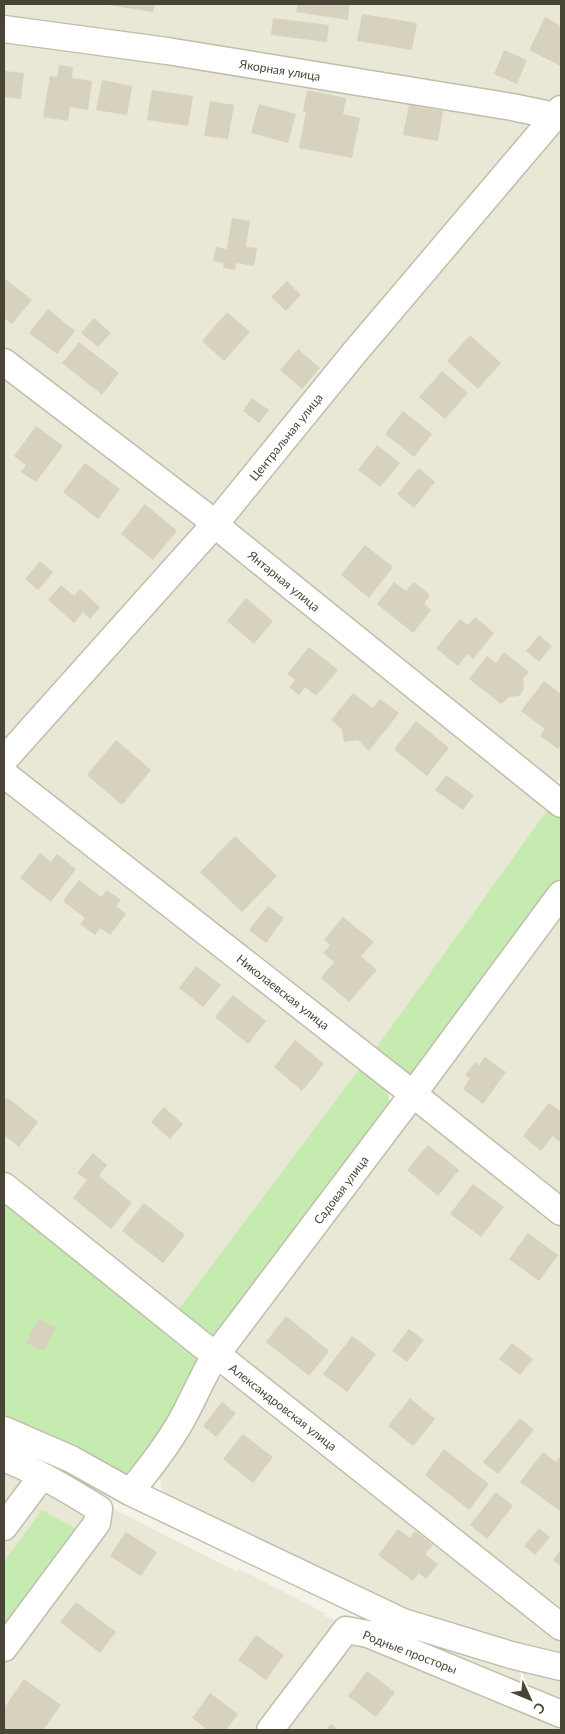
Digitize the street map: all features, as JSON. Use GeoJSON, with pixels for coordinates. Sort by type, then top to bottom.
{"type":"FeatureCollection","features":[{"type":"Feature","properties":{"kind":"street","name":"Якорная улица"},"geometry":{"type":"LineString","coordinates":[[4,29],[177,53],[558,113]]}},
{"type":"Feature","properties":{"kind":"street","name":"Центральная улица"},"geometry":{"type":"LineString","coordinates":[[4,760],[215,524],[355,352],[558,113]]}},
{"type":"Feature","properties":{"kind":"street","name":"Янтарная улица"},"geometry":{"type":"LineString","coordinates":[[4,362],[202,513],[560,799]]}},
{"type":"Feature","properties":{"kind":"street","name":"Николаевская улица"},"geometry":{"type":"LineString","coordinates":[[4,774],[561,1212]]}},
{"type":"Feature","properties":{"kind":"street","name":"Садовая улица"},"geometry":{"type":"LineString","coordinates":[[130,1492],[148,1470],[187,1411],[205,1371],[216,1355],[561,894]]}},
{"type":"Feature","properties":{"kind":"street","name":"Александровская улица"},"geometry":{"type":"LineString","coordinates":[[4,1186],[561,1627]]}},
{"type":"Feature","properties":{"kind":"street"},"geometry":{"type":"LineString","coordinates":[[4,1430],[71,1459],[130,1492],[402,1622],[511,1655],[561,1667]]}},
{"type":"Feature","properties":{"kind":"street"},"geometry":{"type":"LineString","coordinates":[[4,1458],[42,1476],[99,1509],[97,1523],[4,1648]]}},
{"type":"Feature","properties":{"kind":"street"},"geometry":{"type":"LineString","coordinates":[[4,1527],[42,1476]]}},
{"type":"Feature","properties":{"kind":"street","name":"Родные просторы"},"geometry":{"type":"LineString","coordinates":[[270,1730],[346,1630],[368,1634],[561,1714]]}},
{"type":"Feature","properties":{"kind":"shaded area"},"geometry":{"type":"Polygon","coordinates":[[[4,4],[561,4],[561,98],[557,102],[511,100],[4,24],[4,4]]]}},
{"type":"Feature","properties":{"kind":"shaded area"},"geometry":{"type":"Polygon","coordinates":[[[4,35],[512,115],[526,126],[525,141],[218,507],[206,507],[4,355],[4,35]]]}},
{"type":"Feature","properties":{"kind":"shaded area"},"geometry":{"type":"Polygon","coordinates":[[[561,127],[561,780],[548,783],[232,530],[232,518],[561,127]]]}},
{"type":"Feature","properties":{"kind":"shaded area"},"geometry":{"type":"Polygon","coordinates":[[[4,372],[196,518],[197,532],[4,749],[4,372]]]}},
{"type":"Feature","properties":{"kind":"shaded area"},"geometry":{"type":"Polygon","coordinates":[[[207,541],[223,541],[551,805],[371,1055],[22,780],[18,768],[18,756],[207,541]]]}},
{"type":"Feature","properties":{"kind":"shaded area"},"geometry":{"type":"Polygon","coordinates":[[[4,785],[363,1064],[175,1314],[4,1178],[4,785]]]}},
{"type":"Feature","properties":{"kind":"shaded area"},"geometry":{"type":"Polygon","coordinates":[[[561,905],[561,1205],[426,1097],[561,905]]]}},
{"type":"Feature","properties":{"kind":"shaded area"},"geometry":{"type":"Polygon","coordinates":[[[418,1110],[561,1224],[561,1619],[230,1351],[408,1111],[418,1110]]]}},
{"type":"Feature","properties":{"kind":"shaded area"},"geometry":{"type":"Polygon","coordinates":[[[220,1369],[561,1636],[561,1657],[379,1602],[167,1500],[161,1487],[159,1468],[220,1369]]]}},
{"type":"Feature","properties":{"kind":"shaded area"},"geometry":{"type":"Polygon","coordinates":[[[4,1453],[237,1572],[239,1569],[325,1613],[324,1616],[561,1678],[561,1730],[4,1730],[4,1453]]]}},
{"type":"Feature","properties":{"kind":"green space"},"geometry":{"type":"Polygon","coordinates":[[[551,805],[561,813],[561,885],[411,1076],[371,1055],[551,805]]]}},
{"type":"Feature","properties":{"kind":"green space"},"geometry":{"type":"Polygon","coordinates":[[[363,1064],[385,1084],[389,1095],[388,1113],[217,1341],[175,1314],[363,1064]]]}},
{"type":"Feature","properties":{"kind":"green space"},"geometry":{"type":"Polygon","coordinates":[[[4,1192],[197,1350],[197,1369],[150,1451],[124,1475],[4,1431],[4,1192]]]}},
{"type":"Feature","properties":{"kind":"green space"},"geometry":{"type":"Polygon","coordinates":[[[42,1510],[96,1540],[4,1662],[4,1561],[42,1510]]]}},
{"type":"Feature","properties":{"kind":"building"},"geometry":{"type":"Polygon","coordinates":[[[102,4],[155,4],[153,12],[102,4]]]}},
{"type":"Feature","properties":{"kind":"building"},"geometry":{"type":"Polygon","coordinates":[[[298,4],[350,4],[348,20],[296,12],[298,4]]]}},
{"type":"Feature","properties":{"kind":"building"},"geometry":{"type":"Polygon","coordinates":[[[362,14],[417,23],[412,50],[357,41],[362,14]]]}},
{"type":"Feature","properties":{"kind":"building"},"geometry":{"type":"Polygon","coordinates":[[[545,17],[561,26],[561,66],[529,50],[545,17]]]}},
{"type":"Feature","properties":{"kind":"building"},"geometry":{"type":"Polygon","coordinates":[[[273,18],[329,25],[327,42],[271,35],[273,18]]]}},
{"type":"Feature","properties":{"kind":"building"},"geometry":{"type":"Polygon","coordinates":[[[504,50],[527,60],[517,84],[494,74],[504,50]]]}},
{"type":"Feature","properties":{"kind":"building"},"geometry":{"type":"Polygon","coordinates":[[[59,65],[73,67],[72,78],[92,81],[88,110],[70,107],[68,121],[43,117],[50,76],[57,77],[59,65]]]}},
{"type":"Feature","properties":{"kind":"building"},"geometry":{"type":"Polygon","coordinates":[[[4,71],[24,73],[21,99],[4,97],[4,71]]]}},
{"type":"Feature","properties":{"kind":"building"},"geometry":{"type":"Polygon","coordinates":[[[102,80],[132,86],[127,115],[96,110],[102,80]]]}},
{"type":"Feature","properties":{"kind":"building"},"geometry":{"type":"Polygon","coordinates":[[[152,90],[193,96],[188,126],[147,120],[152,90]]]}},
{"type":"Feature","properties":{"kind":"building"},"geometry":{"type":"Polygon","coordinates":[[[307,90],[346,98],[343,114],[360,118],[352,158],[299,148],[306,112],[303,111],[307,90]]]}},
{"type":"Feature","properties":{"kind":"building"},"geometry":{"type":"Polygon","coordinates":[[[210,101],[234,105],[228,139],[204,136],[210,101]]]}},
{"type":"Feature","properties":{"kind":"building"},"geometry":{"type":"Polygon","coordinates":[[[259,104],[296,114],[288,143],[251,133],[259,104]]]}},
{"type":"Feature","properties":{"kind":"building"},"geometry":{"type":"Polygon","coordinates":[[[409,105],[443,111],[438,141],[403,135],[409,105]]]}},
{"type":"Feature","properties":{"kind":"building"},"geometry":{"type":"Polygon","coordinates":[[[232,218],[250,221],[246,247],[257,248],[254,266],[236,263],[235,270],[223,268],[224,263],[213,261],[216,247],[227,249],[232,218]]]}},
{"type":"Feature","properties":{"kind":"building"},"geometry":{"type":"Polygon","coordinates":[[[4,278],[32,300],[12,324],[4,318],[4,278]]]}},
{"type":"Feature","properties":{"kind":"building"},"geometry":{"type":"Polygon","coordinates":[[[287,281],[301,295],[286,311],[271,297],[287,281]]]}},
{"type":"Feature","properties":{"kind":"building"},"geometry":{"type":"Polygon","coordinates":[[[48,309],[75,331],[57,354],[29,333],[48,309]]]}},
{"type":"Feature","properties":{"kind":"building"},"geometry":{"type":"Polygon","coordinates":[[[227,312],[250,332],[224,361],[202,341],[227,312]]]}},
{"type":"Feature","properties":{"kind":"building"},"geometry":{"type":"Polygon","coordinates":[[[94,318],[111,333],[98,347],[81,333],[94,318]]]}},
{"type":"Feature","properties":{"kind":"building"},"geometry":{"type":"Polygon","coordinates":[[[470,335],[501,363],[478,389],[447,361],[470,335]]]}},
{"type":"Feature","properties":{"kind":"building"},"geometry":{"type":"Polygon","coordinates":[[[79,342],[119,373],[102,395],[62,363],[79,342]]]}},
{"type":"Feature","properties":{"kind":"building"},"geometry":{"type":"Polygon","coordinates":[[[298,349],[320,368],[302,389],[280,370],[298,349]]]}},
{"type":"Feature","properties":{"kind":"building"},"geometry":{"type":"Polygon","coordinates":[[[442,371],[468,393],[445,419],[419,397],[442,371]]]}},
{"type":"Feature","properties":{"kind":"building"},"geometry":{"type":"Polygon","coordinates":[[[252,398],[269,410],[259,423],[243,411],[252,398]]]}},
{"type":"Feature","properties":{"kind":"building"},"geometry":{"type":"Polygon","coordinates":[[[403,411],[432,434],[414,457],[385,434],[403,411]]]}},
{"type":"Feature","properties":{"kind":"building"},"geometry":{"type":"Polygon","coordinates":[[[36,426],[63,446],[36,482],[21,472],[26,465],[14,456],[36,426]]]}},
{"type":"Feature","properties":{"kind":"building"},"geometry":{"type":"Polygon","coordinates":[[[377,445],[400,463],[380,487],[358,470],[377,445]]]}},
{"type":"Feature","properties":{"kind":"building"},"geometry":{"type":"Polygon","coordinates":[[[85,463],[120,489],[98,519],[63,492],[85,463]]]}},
{"type":"Feature","properties":{"kind":"building"},"geometry":{"type":"Polygon","coordinates":[[[419,468],[435,482],[414,508],[397,494],[419,468]]]}},
{"type":"Feature","properties":{"kind":"building"},"geometry":{"type":"Polygon","coordinates":[[[145,504],[177,531],[153,560],[121,534],[145,504]]]}},
{"type":"Feature","properties":{"kind":"building"},"geometry":{"type":"Polygon","coordinates":[[[365,545],[393,567],[369,598],[341,575],[365,545]]]}},
{"type":"Feature","properties":{"kind":"building"},"geometry":{"type":"Polygon","coordinates":[[[40,561],[53,572],[38,590],[25,579],[40,561]]]}},
{"type":"Feature","properties":{"kind":"building"},"geometry":{"type":"Polygon","coordinates":[[[394,582],[406,591],[414,582],[430,595],[424,604],[431,610],[413,633],[377,604],[394,582]]]}},
{"type":"Feature","properties":{"kind":"building"},"geometry":{"type":"Polygon","coordinates":[[[61,585],[74,596],[80,589],[100,607],[90,619],[83,612],[74,623],[48,600],[61,585]]]}},
{"type":"Feature","properties":{"kind":"building"},"geometry":{"type":"Polygon","coordinates":[[[246,598],[273,621],[254,644],[227,621],[246,598]]]}},
{"type":"Feature","properties":{"kind":"building"},"geometry":{"type":"Polygon","coordinates":[[[475,617],[494,633],[473,659],[467,654],[458,666],[436,648],[460,619],[468,625],[475,617]]]}},
{"type":"Feature","properties":{"kind":"building"},"geometry":{"type":"Polygon","coordinates":[[[539,635],[552,646],[539,662],[526,651],[539,635]]]}},
{"type":"Feature","properties":{"kind":"building"},"geometry":{"type":"Polygon","coordinates":[[[309,647],[338,670],[316,696],[305,687],[299,695],[289,687],[295,680],[287,674],[309,647]]]}},
{"type":"Feature","properties":{"kind":"building"},"geometry":{"type":"Polygon","coordinates":[[[504,652],[529,672],[523,678],[524,689],[519,696],[509,697],[501,704],[469,679],[487,656],[496,663],[504,652]]]}},
{"type":"Feature","properties":{"kind":"building"},"geometry":{"type":"Polygon","coordinates":[[[544,681],[561,694],[561,744],[558,749],[540,736],[545,729],[521,711],[544,681]]]}},
{"type":"Feature","properties":{"kind":"building"},"geometry":{"type":"Polygon","coordinates":[[[353,693],[373,708],[380,699],[399,713],[369,751],[358,740],[344,742],[342,729],[331,720],[353,693]]]}},
{"type":"Feature","properties":{"kind":"building"},"geometry":{"type":"Polygon","coordinates":[[[416,721],[449,748],[427,776],[394,749],[416,721]]]}},
{"type":"Feature","properties":{"kind":"building"},"geometry":{"type":"Polygon","coordinates":[[[116,740],[151,770],[122,805],[87,775],[116,740]]]}},
{"type":"Feature","properties":{"kind":"building"},"geometry":{"type":"Polygon","coordinates":[[[446,775],[474,795],[463,810],[435,790],[446,775]]]}},
{"type":"Feature","properties":{"kind":"building"},"geometry":{"type":"Polygon","coordinates":[[[235,836],[277,876],[242,912],[200,872],[235,836]]]}},
{"type":"Feature","properties":{"kind":"building"},"geometry":{"type":"Polygon","coordinates":[[[40,853],[51,862],[57,854],[76,869],[51,902],[20,878],[40,853]]]}},
{"type":"Feature","properties":{"kind":"building"},"geometry":{"type":"Polygon","coordinates":[[[79,880],[101,897],[107,890],[121,900],[116,906],[126,914],[110,935],[100,928],[95,935],[80,924],[85,918],[63,901],[79,880]]]}},
{"type":"Feature","properties":{"kind":"building"},"geometry":{"type":"Polygon","coordinates":[[[268,906],[284,918],[266,943],[249,930],[268,906]]]}},
{"type":"Feature","properties":{"kind":"building"},"geometry":{"type":"Polygon","coordinates":[[[343,917],[374,942],[361,956],[377,970],[349,1002],[321,978],[334,962],[323,953],[330,945],[324,940],[343,917]]]}},
{"type":"Feature","properties":{"kind":"building"},"geometry":{"type":"Polygon","coordinates":[[[196,966],[221,985],[203,1007],[179,988],[196,966]]]}},
{"type":"Feature","properties":{"kind":"building"},"geometry":{"type":"Polygon","coordinates":[[[233,995],[266,1021],[248,1044],[215,1017],[233,995]]]}},
{"type":"Feature","properties":{"kind":"building"},"geometry":{"type":"Polygon","coordinates":[[[295,1040],[324,1064],[302,1091],[274,1067],[295,1040]]]}},
{"type":"Feature","properties":{"kind":"building"},"geometry":{"type":"Polygon","coordinates":[[[485,1057],[506,1072],[483,1104],[463,1089],[470,1078],[465,1075],[475,1062],[479,1065],[485,1057]]]}},
{"type":"Feature","properties":{"kind":"building"},"geometry":{"type":"Polygon","coordinates":[[[7,1097],[38,1122],[19,1147],[4,1135],[4,1101],[7,1097]]]}},
{"type":"Feature","properties":{"kind":"building"},"geometry":{"type":"Polygon","coordinates":[[[549,1103],[561,1112],[561,1139],[559,1142],[553,1136],[541,1151],[523,1136],[549,1103]]]}},
{"type":"Feature","properties":{"kind":"building"},"geometry":{"type":"Polygon","coordinates":[[[164,1107],[183,1124],[170,1139],[151,1122],[164,1107]]]}},
{"type":"Feature","properties":{"kind":"building"},"geometry":{"type":"Polygon","coordinates":[[[428,1145],[459,1170],[438,1196],[407,1170],[428,1145]]]}},
{"type":"Feature","properties":{"kind":"building"},"geometry":{"type":"Polygon","coordinates":[[[93,1153],[107,1165],[99,1176],[132,1203],[111,1229],[73,1198],[87,1180],[77,1173],[93,1153]]]}},
{"type":"Feature","properties":{"kind":"building"},"geometry":{"type":"Polygon","coordinates":[[[473,1184],[504,1207],[481,1237],[450,1214],[473,1184]]]}},
{"type":"Feature","properties":{"kind":"building"},"geometry":{"type":"Polygon","coordinates":[[[144,1203],[185,1235],[163,1263],[122,1231],[144,1203]]]}},
{"type":"Feature","properties":{"kind":"building"},"geometry":{"type":"Polygon","coordinates":[[[528,1233],[558,1255],[539,1281],[509,1259],[528,1233]]]}},
{"type":"Feature","properties":{"kind":"building"},"geometry":{"type":"Polygon","coordinates":[[[286,1316],[329,1351],[309,1376],[266,1342],[286,1316]]]}},
{"type":"Feature","properties":{"kind":"building"},"geometry":{"type":"Polygon","coordinates":[[[38,1319],[56,1327],[44,1351],[26,1343],[38,1319]]]}},
{"type":"Feature","properties":{"kind":"building"},"geometry":{"type":"Polygon","coordinates":[[[409,1329],[424,1340],[407,1362],[392,1351],[409,1329]]]}},
{"type":"Feature","properties":{"kind":"building"},"geometry":{"type":"Polygon","coordinates":[[[352,1336],[376,1354],[347,1392],[323,1374],[352,1336]]]}},
{"type":"Feature","properties":{"kind":"building"},"geometry":{"type":"Polygon","coordinates":[[[512,1343],[533,1359],[520,1375],[499,1359],[512,1343]]]}},
{"type":"Feature","properties":{"kind":"building"},"geometry":{"type":"Polygon","coordinates":[[[410,1398],[435,1419],[413,1446],[388,1426],[410,1398]]]}},
{"type":"Feature","properties":{"kind":"building"},"geometry":{"type":"Polygon","coordinates":[[[222,1402],[236,1413],[216,1437],[203,1426],[222,1402]]]}},
{"type":"Feature","properties":{"kind":"building"},"geometry":{"type":"Polygon","coordinates":[[[520,1418],[534,1430],[498,1474],[483,1462],[520,1418]]]}},
{"type":"Feature","properties":{"kind":"building"},"geometry":{"type":"Polygon","coordinates":[[[243,1434],[273,1457],[253,1483],[223,1459],[243,1434]]]}},
{"type":"Feature","properties":{"kind":"building"},"geometry":{"type":"Polygon","coordinates":[[[444,1449],[489,1484],[469,1510],[425,1475],[444,1449]]]}},
{"type":"Feature","properties":{"kind":"building"},"geometry":{"type":"Polygon","coordinates":[[[543,1452],[556,1462],[561,1455],[561,1512],[520,1482],[543,1452]]]}},
{"type":"Feature","properties":{"kind":"building"},"geometry":{"type":"Polygon","coordinates":[[[496,1492],[513,1506],[487,1539],[470,1525],[496,1492]]]}},
{"type":"Feature","properties":{"kind":"building"},"geometry":{"type":"Polygon","coordinates":[[[539,1528],[550,1537],[535,1555],[524,1546],[539,1528]]]}},
{"type":"Feature","properties":{"kind":"building"},"geometry":{"type":"Polygon","coordinates":[[[398,1529],[410,1538],[415,1531],[433,1545],[425,1554],[438,1564],[426,1579],[419,1573],[413,1581],[378,1555],[398,1529]]]}},
{"type":"Feature","properties":{"kind":"building"},"geometry":{"type":"Polygon","coordinates":[[[126,1532],[157,1552],[141,1576],[110,1556],[126,1532]]]}},
{"type":"Feature","properties":{"kind":"building"},"geometry":{"type":"Polygon","coordinates":[[[561,1549],[561,1567],[553,1560],[561,1549]]]}},
{"type":"Feature","properties":{"kind":"building"},"geometry":{"type":"Polygon","coordinates":[[[76,1602],[116,1632],[100,1653],[60,1622],[76,1602]]]}},
{"type":"Feature","properties":{"kind":"building"},"geometry":{"type":"Polygon","coordinates":[[[256,1635],[284,1655],[266,1680],[238,1660],[256,1635]]]}},
{"type":"Feature","properties":{"kind":"building"},"geometry":{"type":"Polygon","coordinates":[[[367,1671],[395,1692],[376,1717],[348,1696],[367,1671]]]}},
{"type":"Feature","properties":{"kind":"building"},"geometry":{"type":"Polygon","coordinates":[[[24,1679],[61,1705],[43,1730],[4,1730],[4,1708],[24,1679]]]}},
{"type":"Feature","properties":{"kind":"building"},"geometry":{"type":"Polygon","coordinates":[[[210,1693],[238,1714],[226,1730],[208,1730],[192,1718],[210,1693]]]}},
{"type":"Feature","properties":{"kind":"building"},"geometry":{"type":"Polygon","coordinates":[[[331,1724],[339,1730],[326,1730],[331,1724]]]}}]}
